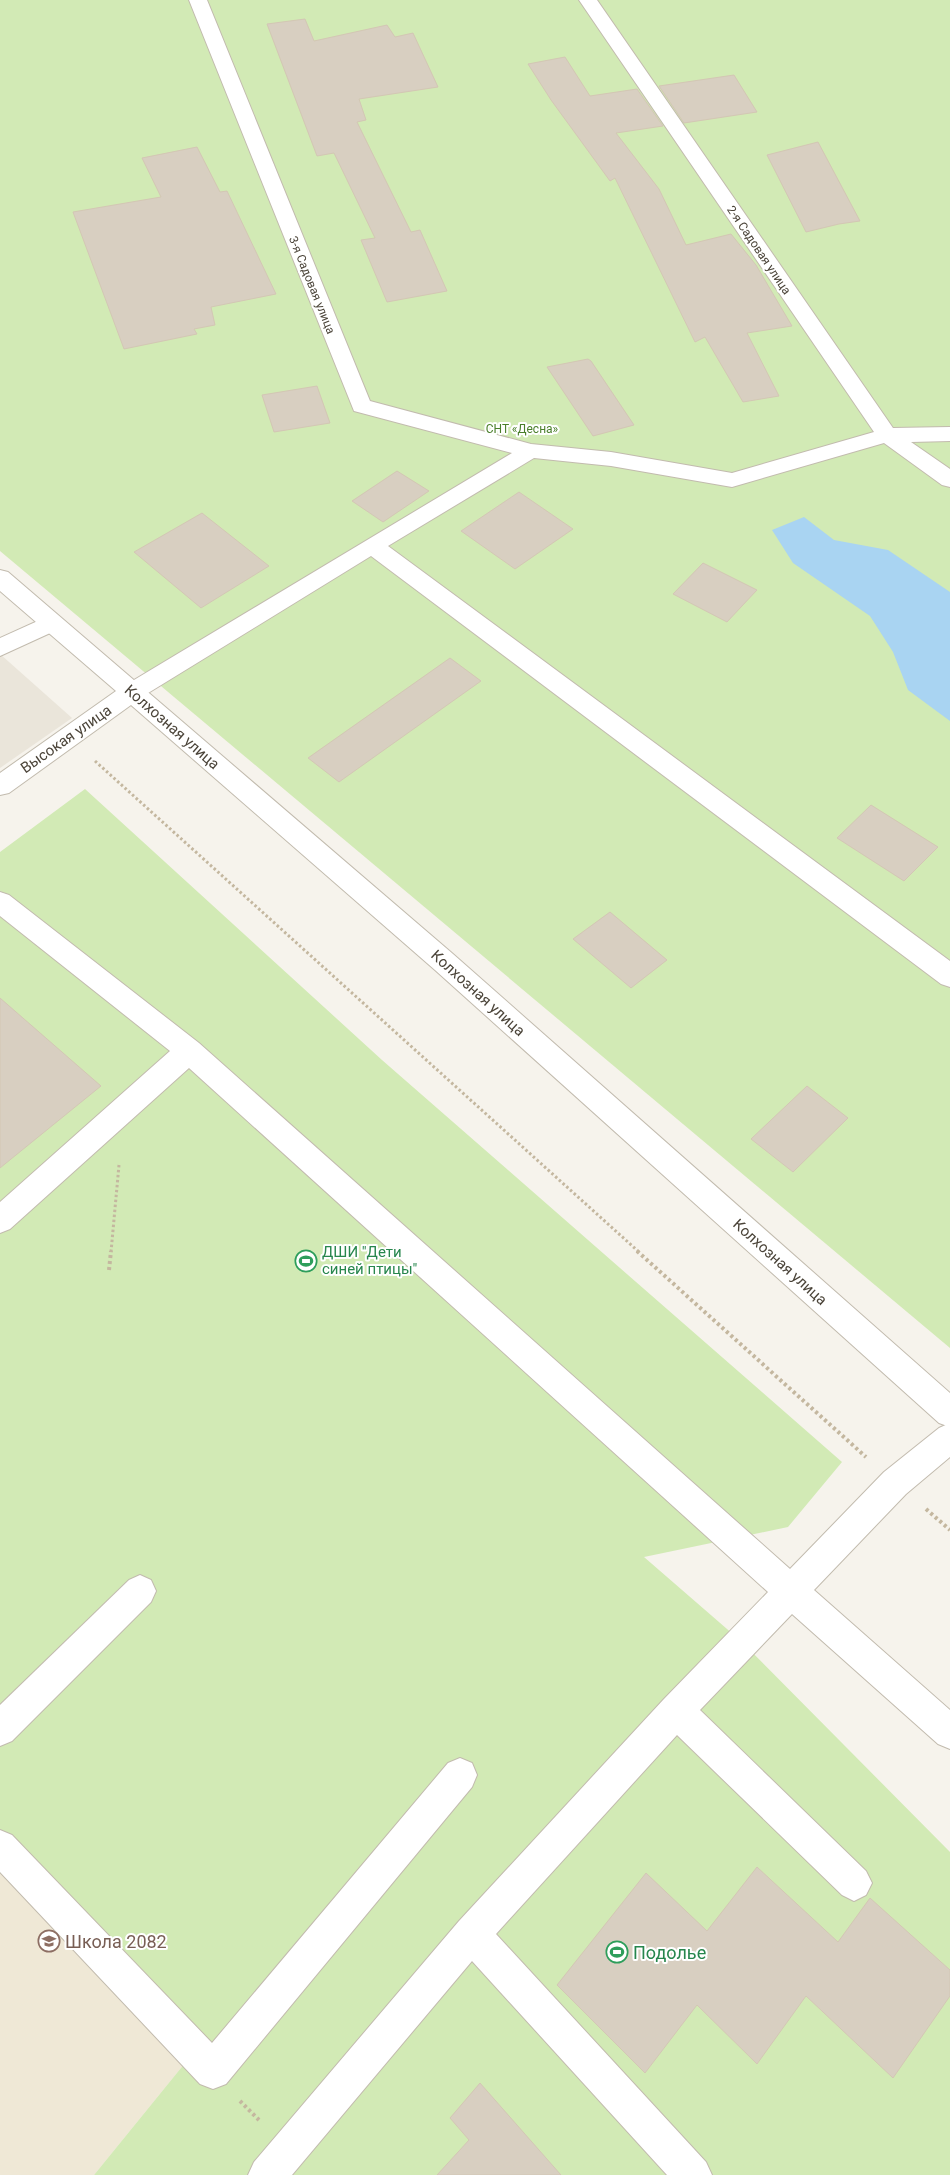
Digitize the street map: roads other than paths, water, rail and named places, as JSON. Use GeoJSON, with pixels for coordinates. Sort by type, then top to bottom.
{"type":"FeatureCollection","features":[{"type":"Feature","properties":{"kind":"street","name":"3-я Садовая улица"},"geometry":{"type":"LineString","coordinates":[[198,0],[361,406],[531,451]]}},
{"type":"Feature","properties":{"kind":"street","name":"2-я Садовая улица"},"geometry":{"type":"LineString","coordinates":[[588,0],[887,435],[950,480]]}},
{"type":"Feature","properties":{"kind":"street"},"geometry":{"type":"LineString","coordinates":[[531,451],[611,459],[732,480],[887,435],[950,434]]}},
{"type":"Feature","properties":{"kind":"street","name":"Высокая улица"},"geometry":{"type":"LineString","coordinates":[[0,786],[132,692],[372,545],[531,451]]}},
{"type":"Feature","properties":{"kind":"street"},"geometry":{"type":"LineString","coordinates":[[372,545],[950,976]]}},
{"type":"Feature","properties":{"kind":"street","name":"Колхозная улица"},"geometry":{"type":"LineString","coordinates":[[0,578],[444,962],[950,1414]]}},
{"type":"Feature","properties":{"kind":"street"},"geometry":{"type":"LineString","coordinates":[[0,648],[51,623]]}},
{"type":"Feature","properties":{"kind":"street"},"geometry":{"type":"LineString","coordinates":[[0,902],[189,1051],[791,1592],[950,1732]]}},
{"type":"Feature","properties":{"kind":"street"},"geometry":{"type":"LineString","coordinates":[[0,1220],[189,1051]]}},
{"type":"Feature","properties":{"kind":"street"},"geometry":{"type":"LineString","coordinates":[[277,2163],[472,1934],[676,1711],[895,1483],[950,1438]]}},
{"type":"Feature","properties":{"kind":"street"},"geometry":{"type":"LineString","coordinates":[[0,1729],[140,1592]]}},
{"type":"Feature","properties":{"kind":"street"},"geometry":{"type":"LineString","coordinates":[[676,1711],[854,1883]]}},
{"type":"Feature","properties":{"kind":"street"},"geometry":{"type":"LineString","coordinates":[[0,1847],[213,2072],[460,1775]]}},
{"type":"Feature","properties":{"kind":"street"},"geometry":{"type":"LineString","coordinates":[[472,1934],[693,2175]]}},
{"type":"Feature","properties":{"kind":"water"},"geometry":{"type":"Polygon","coordinates":[[[804,517],[834,540],[888,550],[950,592],[950,721],[908,690],[893,652],[870,616],[793,563],[772,530],[804,517]]]}},
{"type":"Feature","properties":{"kind":"place","name":"ДШИ \"Дети синей птицы\""},"geometry":{"type":"Point","coordinates":[306,1261]}},
{"type":"Feature","properties":{"kind":"place","name":"Школа 2082"},"geometry":{"type":"Point","coordinates":[49,1941]}},
{"type":"Feature","properties":{"kind":"place","name":"Подолье"},"geometry":{"type":"Point","coordinates":[617,1952]}},
{"type":"Feature","properties":{"kind":"park label","name":"СНТ «Десна»"},"geometry":{"type":"Point","coordinates":[522,429]}}]}
